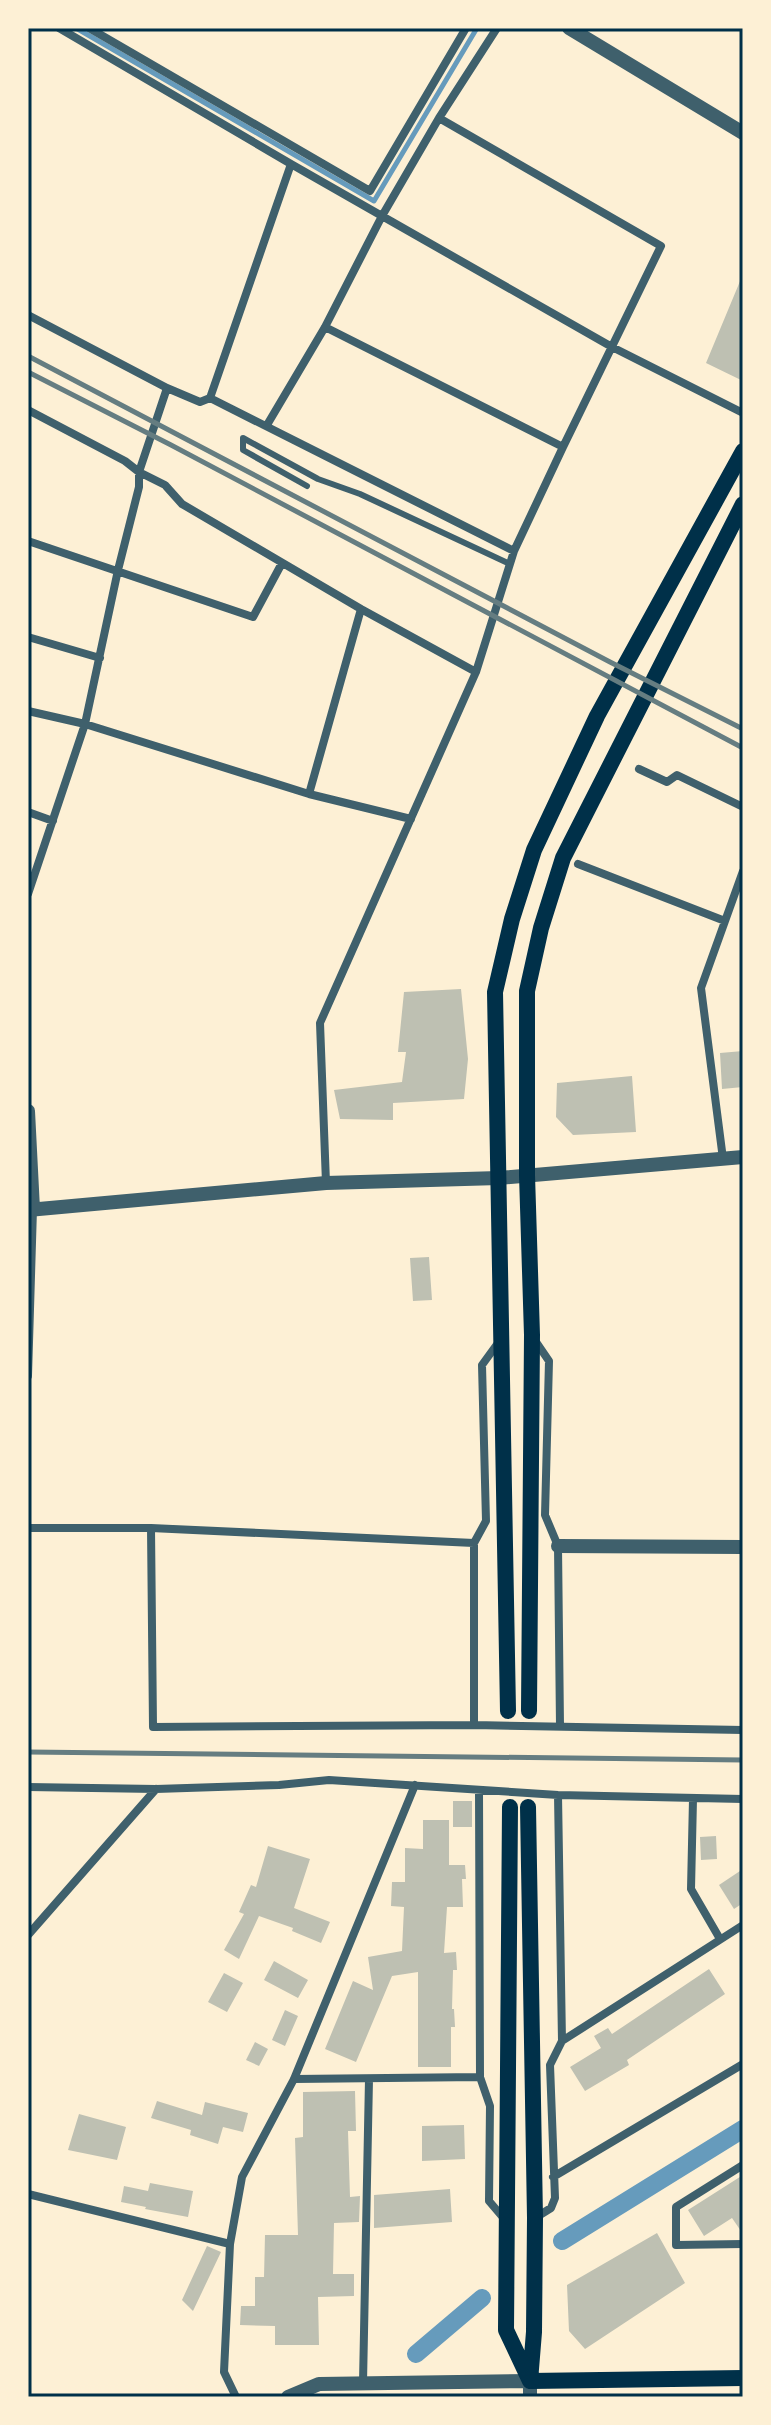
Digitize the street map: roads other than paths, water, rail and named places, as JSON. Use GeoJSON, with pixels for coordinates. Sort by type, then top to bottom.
{"type":"FeatureCollection","features":[{"type":"Feature","properties":{"kind":"main road"},"geometry":{"type":"LineString","coordinates":[[508,1711],[495,992],[512,919],[534,850],[597,716],[743,451]]}},
{"type":"Feature","properties":{"kind":"main road"},"geometry":{"type":"LineString","coordinates":[[529,1711],[532,1335],[527,1175],[527,991],[541,928],[563,858],[743,504]]}},
{"type":"Feature","properties":{"kind":"main road"},"geometry":{"type":"LineString","coordinates":[[510,1807],[506,2330],[530,2389]]}},
{"type":"Feature","properties":{"kind":"main road"},"geometry":{"type":"LineString","coordinates":[[528,1807],[535,2218],[530,2389]]}},
{"type":"Feature","properties":{"kind":"main road"},"geometry":{"type":"LineString","coordinates":[[530,2389],[743,2378]]}},
{"type":"Feature","properties":{"kind":"street"},"geometry":{"type":"LineString","coordinates":[[59,28],[612,347],[743,413]]}},
{"type":"Feature","properties":{"kind":"street"},"geometry":{"type":"LineString","coordinates":[[89,28],[370,191],[466,28]]}},
{"type":"Feature","properties":{"kind":"street"},"geometry":{"type":"LineString","coordinates":[[267,425],[325,327],[382,216],[439,118],[497,28]]}},
{"type":"Feature","properties":{"kind":"street"},"geometry":{"type":"LineString","coordinates":[[569,28],[743,133]]}},
{"type":"Feature","properties":{"kind":"street"},"geometry":{"type":"LineString","coordinates":[[326,1183],[320,1023],[476,672],[514,551],[661,246],[439,118]]}},
{"type":"Feature","properties":{"kind":"street"},"geometry":{"type":"LineString","coordinates":[[210,398],[291,164]]}},
{"type":"Feature","properties":{"kind":"street"},"geometry":{"type":"LineString","coordinates":[[28,315],[167,388],[200,402],[210,398],[267,425],[514,551]]}},
{"type":"Feature","properties":{"kind":"street"},"geometry":{"type":"LineString","coordinates":[[325,327],[563,447]]}},
{"type":"Feature","properties":{"kind":"street"},"geometry":{"type":"LineString","coordinates":[[28,894],[85,724],[139,487],[139,472],[167,388]]}},
{"type":"Feature","properties":{"kind":"street"},"geometry":{"type":"LineString","coordinates":[[28,410],[125,461],[165,485],[182,504],[476,672]]}},
{"type":"Feature","properties":{"kind":"street"},"geometry":{"type":"LineString","coordinates":[[28,541],[253,617],[282,563]]}},
{"type":"Feature","properties":{"kind":"street"},"geometry":{"type":"LineString","coordinates":[[309,794],[361,609]]}},
{"type":"Feature","properties":{"kind":"street"},"geometry":{"type":"LineString","coordinates":[[28,637],[100,658]]}},
{"type":"Feature","properties":{"kind":"street"},"geometry":{"type":"LineString","coordinates":[[28,711],[85,724],[309,794],[411,819]]}},
{"type":"Feature","properties":{"kind":"street"},"geometry":{"type":"LineString","coordinates":[[639,769],[667,782],[677,775],[743,807]]}},
{"type":"Feature","properties":{"kind":"street"},"geometry":{"type":"LineString","coordinates":[[28,812],[53,821]]}},
{"type":"Feature","properties":{"kind":"street"},"geometry":{"type":"LineString","coordinates":[[578,864],[725,921]]}},
{"type":"Feature","properties":{"kind":"street"},"geometry":{"type":"LineString","coordinates":[[723,1159],[701,988],[743,871]]}},
{"type":"Feature","properties":{"kind":"street"},"geometry":{"type":"LineString","coordinates":[[28,1111],[31,1210],[28,1376]]}},
{"type":"Feature","properties":{"kind":"street"},"geometry":{"type":"LineString","coordinates":[[31,1210],[326,1183],[499,1178],[743,1157]]}},
{"type":"Feature","properties":{"kind":"street"},"geometry":{"type":"LineString","coordinates":[[532,1335],[549,1361],[545,1515],[558,1546],[560,1726]]}},
{"type":"Feature","properties":{"kind":"street"},"geometry":{"type":"LineString","coordinates":[[474,1725],[474,1543],[486,1521],[482,1365],[503,1336]]}},
{"type":"Feature","properties":{"kind":"street"},"geometry":{"type":"LineString","coordinates":[[28,1528],[151,1528],[474,1543]]}},
{"type":"Feature","properties":{"kind":"street"},"geometry":{"type":"LineString","coordinates":[[151,1528],[153,1727],[474,1725],[743,1730]]}},
{"type":"Feature","properties":{"kind":"street"},"geometry":{"type":"LineString","coordinates":[[558,1546],[743,1547]]}},
{"type":"Feature","properties":{"kind":"street"},"geometry":{"type":"LineString","coordinates":[[28,1787],[156,1789],[329,1780],[558,1795],[743,1799]]}},
{"type":"Feature","properties":{"kind":"street"},"geometry":{"type":"LineString","coordinates":[[236,2397],[224,2372],[230,2244],[242,2177],[294,2079],[415,1785]]}},
{"type":"Feature","properties":{"kind":"street"},"geometry":{"type":"LineString","coordinates":[[28,1935],[156,1789]]}},
{"type":"Feature","properties":{"kind":"street"},"geometry":{"type":"LineString","coordinates":[[479,1790],[480,2077],[490,2106],[489,2201],[508,2223]]}},
{"type":"Feature","properties":{"kind":"street"},"geometry":{"type":"LineString","coordinates":[[535,2218],[551,2208],[555,2198],[550,2065],[562,2041],[558,1795]]}},
{"type":"Feature","properties":{"kind":"street"},"geometry":{"type":"LineString","coordinates":[[693,1799],[691,1889],[720,1939]]}},
{"type":"Feature","properties":{"kind":"street"},"geometry":{"type":"LineString","coordinates":[[562,2041],[743,1925]]}},
{"type":"Feature","properties":{"kind":"street"},"geometry":{"type":"LineString","coordinates":[[553,2177],[743,2064]]}},
{"type":"Feature","properties":{"kind":"street"},"geometry":{"type":"LineString","coordinates":[[294,2079],[480,2077]]}},
{"type":"Feature","properties":{"kind":"street"},"geometry":{"type":"LineString","coordinates":[[363,2383],[369,2079]]}},
{"type":"Feature","properties":{"kind":"street"},"geometry":{"type":"LineString","coordinates":[[743,2165],[676,2207],[676,2245],[743,2244]]}},
{"type":"Feature","properties":{"kind":"street"},"geometry":{"type":"LineString","coordinates":[[28,2194],[230,2244]]}},
{"type":"Feature","properties":{"kind":"street"},"geometry":{"type":"LineString","coordinates":[[288,2397],[319,2384],[530,2389]]}},
{"type":"Feature","properties":{"kind":"lane"},"geometry":{"type":"LineString","coordinates":[[307,486],[243,450],[243,438],[318,479],[360,494],[510,564]]}},
{"type":"Feature","properties":{"kind":"waterway"},"geometry":{"type":"LineString","coordinates":[[76,28],[374,201],[477,28]]}},
{"type":"Feature","properties":{"kind":"waterway"},"geometry":{"type":"LineString","coordinates":[[562,2241],[743,2129]]}},
{"type":"Feature","properties":{"kind":"waterway"},"geometry":{"type":"LineString","coordinates":[[416,2354],[482,2298]]}},
{"type":"Feature","properties":{"kind":"railway"},"geometry":{"type":"LineString","coordinates":[[28,356],[743,729]]}},
{"type":"Feature","properties":{"kind":"railway"},"geometry":{"type":"LineString","coordinates":[[28,372],[743,748]]}},
{"type":"Feature","properties":{"kind":"railway"},"geometry":{"type":"LineString","coordinates":[[28,1752],[743,1760]]}}]}
